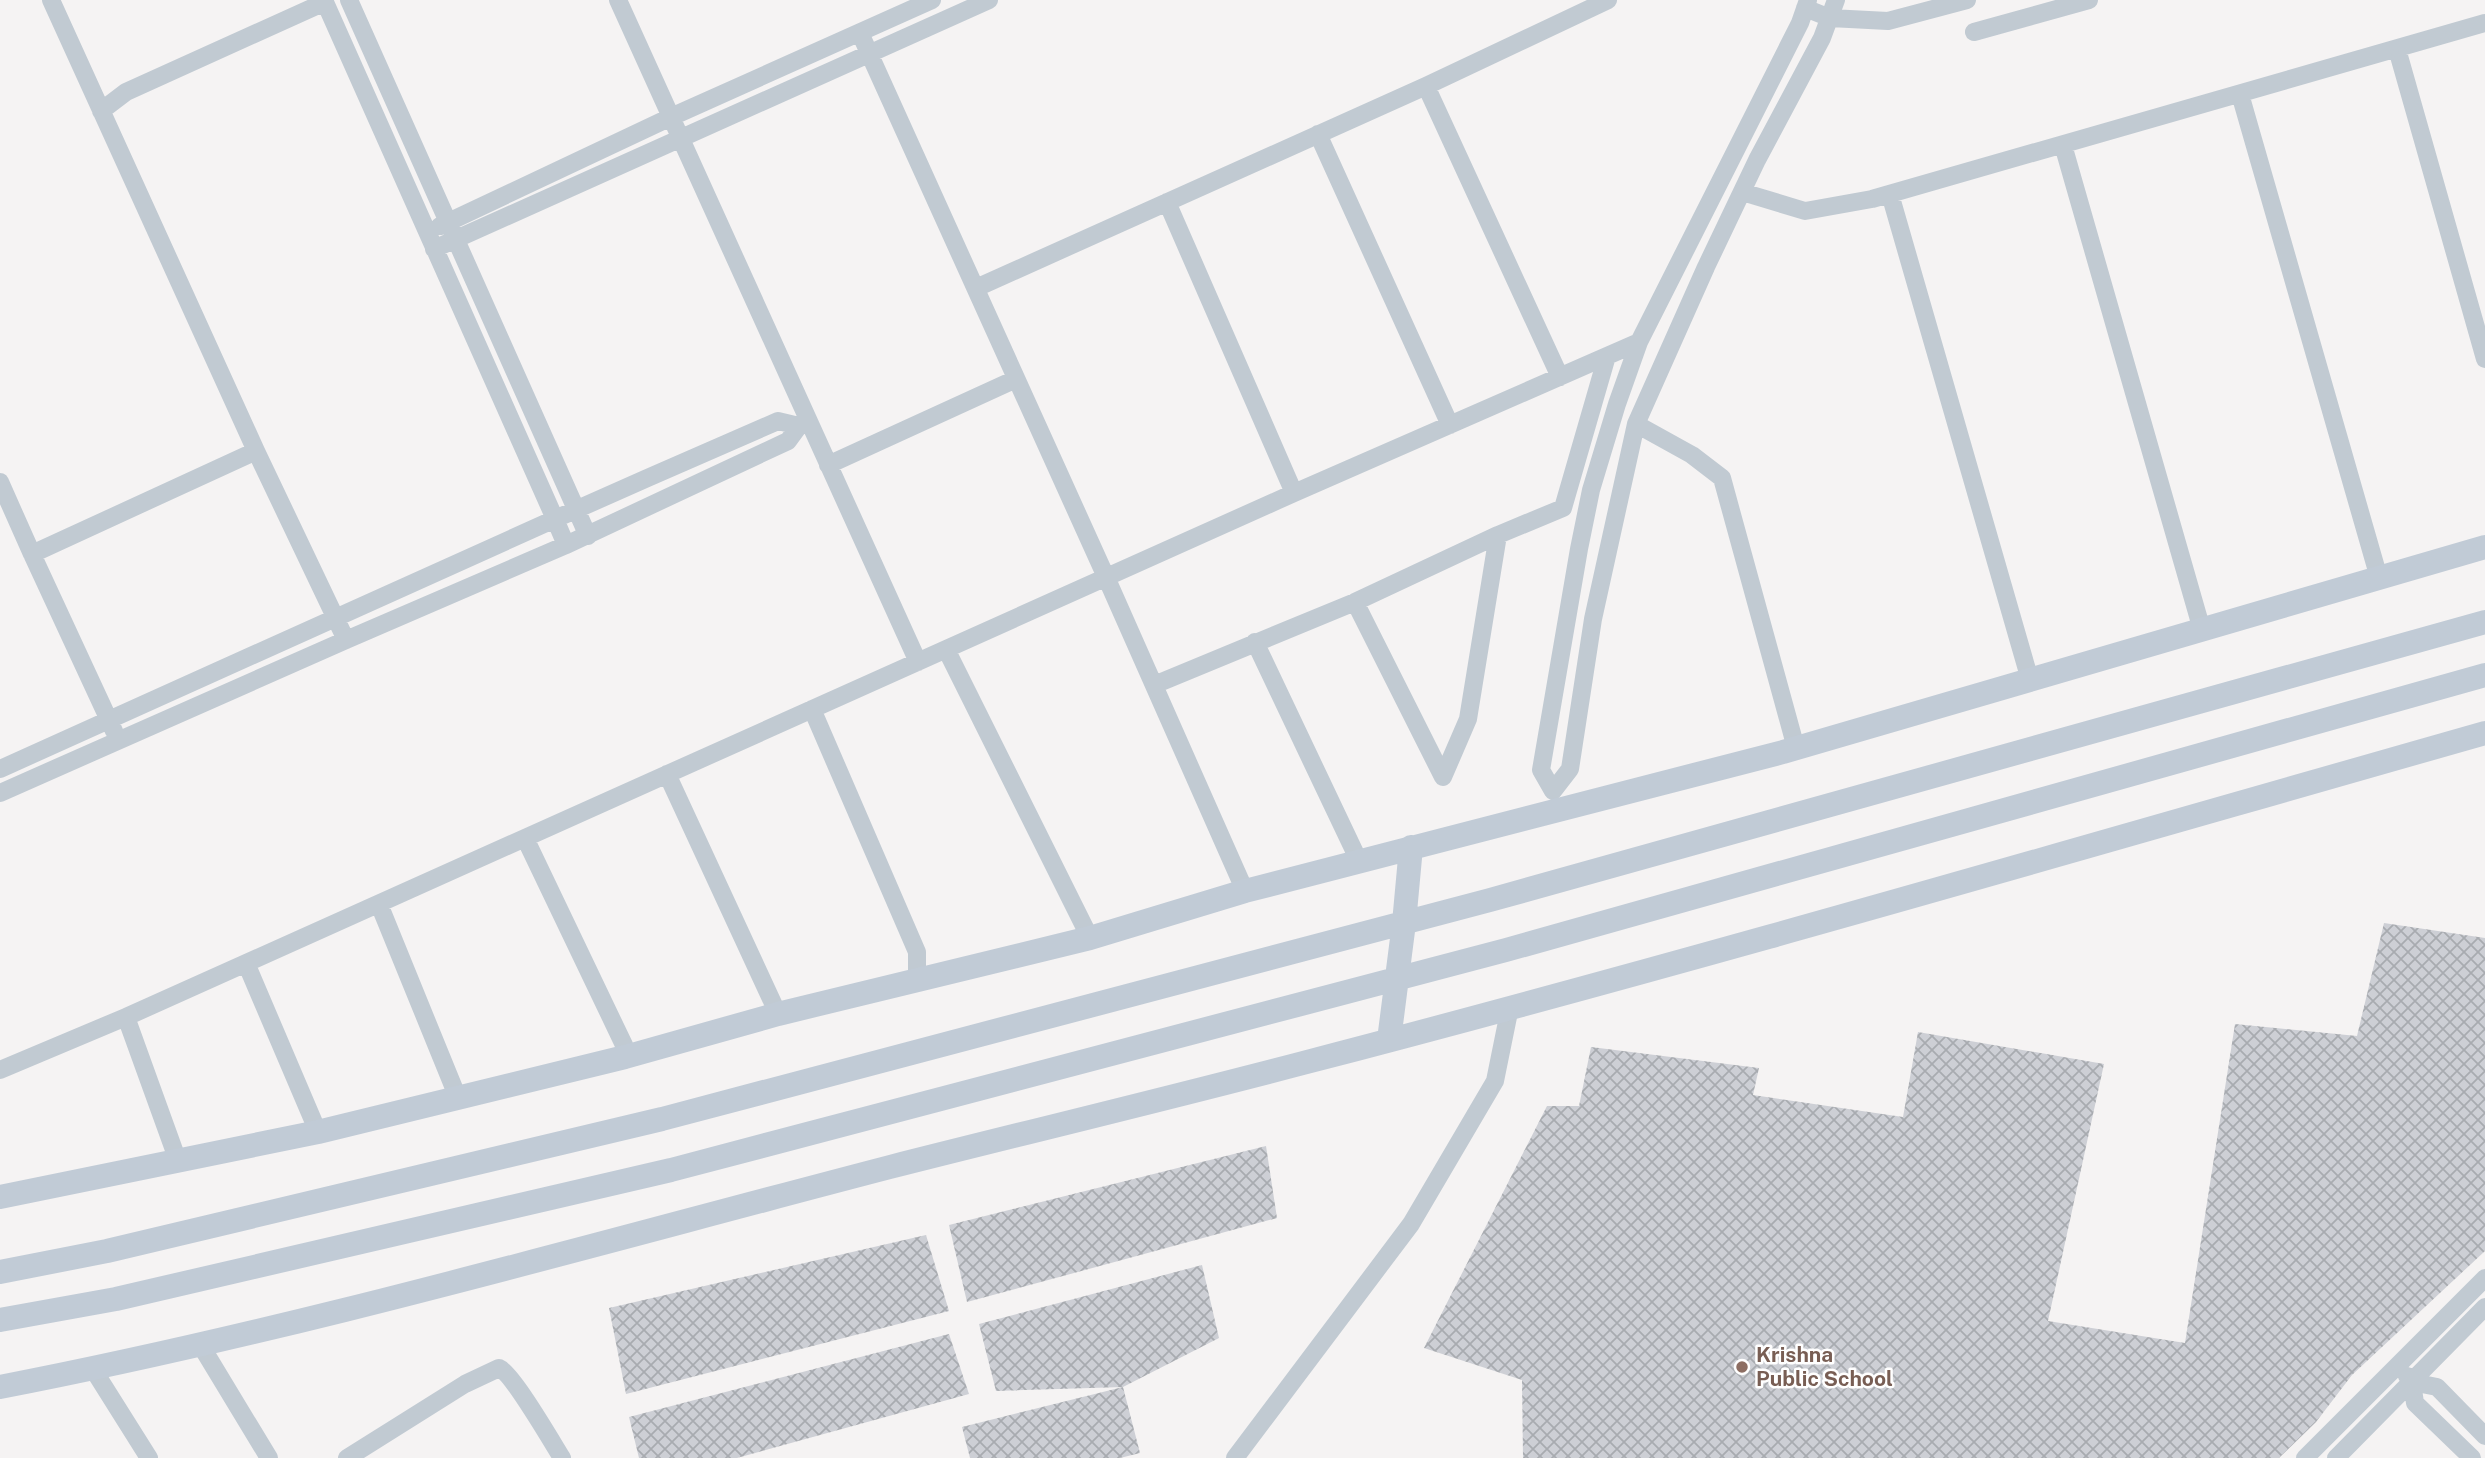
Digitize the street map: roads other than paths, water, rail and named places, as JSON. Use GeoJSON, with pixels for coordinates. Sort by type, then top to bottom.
{"type":"FeatureCollection","features":[{"type":"Feature","properties":{"kind":"street"},"geometry":{"type":"LineString","coordinates":[[51,0],[256,451],[346,640]]}},
{"type":"Feature","properties":{"kind":"street"},"geometry":{"type":"LineString","coordinates":[[349,0],[587,536]]}},
{"type":"Feature","properties":{"kind":"street"},"geometry":{"type":"LineString","coordinates":[[618,0],[804,424],[828,465],[918,662]]}},
{"type":"Feature","properties":{"kind":"street"},"geometry":{"type":"LineString","coordinates":[[431,240],[448,222],[671,117],[932,0]]}},
{"type":"Feature","properties":{"kind":"street"},"geometry":{"type":"LineString","coordinates":[[431,240],[456,239],[989,0]]}},
{"type":"Feature","properties":{"kind":"street"},"geometry":{"type":"LineString","coordinates":[[976,288],[1426,86],[1608,0]]}},
{"type":"Feature","properties":{"kind":"street"},"geometry":{"type":"LineString","coordinates":[[1550,802],[1570,769],[1593,619],[1636,424],[1742,192],[1822,38],[1836,0]]}},
{"type":"Feature","properties":{"kind":"street"},"geometry":{"type":"LineString","coordinates":[[1550,802],[1541,771],[1579,550],[1595,478],[1617,404],[1639,342],[1761,103],[1800,23],[1806,4],[1830,18],[1888,22],[1967,0]]}},
{"type":"Feature","properties":{"kind":"street"},"geometry":{"type":"LineString","coordinates":[[1974,33],[2089,0]]}},
{"type":"Feature","properties":{"kind":"street"},"geometry":{"type":"LineString","coordinates":[[101,111],[126,92],[324,1],[566,545]]}},
{"type":"Feature","properties":{"kind":"street"},"geometry":{"type":"LineString","coordinates":[[1742,192],[1805,211],[1872,200],[2485,23]]}},
{"type":"Feature","properties":{"kind":"street"},"geometry":{"type":"LineString","coordinates":[[860,33],[1245,891]]}},
{"type":"Feature","properties":{"kind":"street"},"geometry":{"type":"LineString","coordinates":[[2397,49],[2485,359]]}},
{"type":"Feature","properties":{"kind":"street"},"geometry":{"type":"LineString","coordinates":[[1426,86],[1560,377]]}},
{"type":"Feature","properties":{"kind":"street"},"geometry":{"type":"LineString","coordinates":[[2240,94],[2379,578]]}},
{"type":"Feature","properties":{"kind":"street"},"geometry":{"type":"LineString","coordinates":[[1318,134],[1451,425]]}},
{"type":"Feature","properties":{"kind":"street"},"geometry":{"type":"LineString","coordinates":[[2063,145],[2202,630]]}},
{"type":"Feature","properties":{"kind":"street"},"geometry":{"type":"LineString","coordinates":[[1890,194],[2029,680]]}},
{"type":"Feature","properties":{"kind":"street"},"geometry":{"type":"LineString","coordinates":[[1167,202],[1294,493]]}},
{"type":"Feature","properties":{"kind":"street"},"geometry":{"type":"LineString","coordinates":[[0,1070],[126,1017],[1294,493],[1639,342]]}},
{"type":"Feature","properties":{"kind":"street"},"geometry":{"type":"LineString","coordinates":[[1154,685],[1355,602],[1498,535],[1563,508],[1608,356]]}},
{"type":"Feature","properties":{"kind":"street"},"geometry":{"type":"LineString","coordinates":[[828,465],[1016,379]]}},
{"type":"Feature","properties":{"kind":"street"},"geometry":{"type":"LineString","coordinates":[[0,769],[778,421],[804,424]]}},
{"type":"Feature","properties":{"kind":"street"},"geometry":{"type":"LineString","coordinates":[[0,793],[587,536],[788,441],[804,424]]}},
{"type":"Feature","properties":{"kind":"street"},"geometry":{"type":"LineString","coordinates":[[1636,424],[1692,455],[1722,478],[1796,748]]}},
{"type":"Feature","properties":{"kind":"street"},"geometry":{"type":"LineString","coordinates":[[32,554],[256,451]]}},
{"type":"Feature","properties":{"kind":"street"},"geometry":{"type":"LineString","coordinates":[[0,482],[119,740]]}},
{"type":"Feature","properties":{"kind":"street"},"geometry":{"type":"LineString","coordinates":[[1355,602],[1443,776],[1468,719],[1498,535]]}},
{"type":"Feature","properties":{"kind":"street"},"geometry":{"type":"LineString","coordinates":[[0,1197],[318,1132],[625,1057],[778,1014],[1090,938],[1245,891],[1410,847],[1550,802],[1796,748],[2485,547]]}},
{"type":"Feature","properties":{"kind":"street"},"geometry":{"type":"LineString","coordinates":[[0,1272],[107,1251],[662,1119],[1404,923],[2485,622]]}},
{"type":"Feature","properties":{"kind":"street"},"geometry":{"type":"LineString","coordinates":[[1255,642],[1359,861]]}},
{"type":"Feature","properties":{"kind":"street"},"geometry":{"type":"LineString","coordinates":[[946,649],[1090,938]]}},
{"type":"Feature","properties":{"kind":"street"},"geometry":{"type":"LineString","coordinates":[[0,1321],[116,1299],[671,1170],[1506,950],[2485,675]]}},
{"type":"Feature","properties":{"kind":"street"},"geometry":{"type":"LineString","coordinates":[[812,709],[917,952],[917,980]]}},
{"type":"Feature","properties":{"kind":"street"},"geometry":{"type":"LineString","coordinates":[[0,1387],[200,1344],[505,1269],[1389,1040],[1898,902],[2485,733]]}},
{"type":"Feature","properties":{"kind":"street"},"geometry":{"type":"LineString","coordinates":[[667,774],[778,1014]]}},
{"type":"Feature","properties":{"kind":"street"},"geometry":{"type":"LineString","coordinates":[[525,838],[624,1045],[625,1057]]}},
{"type":"Feature","properties":{"kind":"street"},"geometry":{"type":"LineString","coordinates":[[1389,1040],[1404,923],[1410,847]]}},
{"type":"Feature","properties":{"kind":"street"},"geometry":{"type":"LineString","coordinates":[[379,904],[458,1098]]}},
{"type":"Feature","properties":{"kind":"street"},"geometry":{"type":"LineString","coordinates":[[246,963],[318,1132]]}},
{"type":"Feature","properties":{"kind":"street"},"geometry":{"type":"LineString","coordinates":[[1235,1458],[1410,1224],[1495,1081],[1510,1007]]}},
{"type":"Feature","properties":{"kind":"street"},"geometry":{"type":"LineString","coordinates":[[126,1017],[178,1161]]}},
{"type":"Feature","properties":{"kind":"street"},"geometry":{"type":"LineString","coordinates":[[2305,1458],[2485,1278]]}},
{"type":"Feature","properties":{"kind":"street"},"geometry":{"type":"LineString","coordinates":[[2336,1458],[2485,1307]]}},
{"type":"Feature","properties":{"kind":"street"},"geometry":{"type":"LineString","coordinates":[[200,1344],[269,1458]]}},
{"type":"Feature","properties":{"kind":"street"},"geometry":{"type":"LineString","coordinates":[[2396,1366],[2412,1382],[2437,1387],[2485,1436]]}},
{"type":"Feature","properties":{"kind":"street"},"geometry":{"type":"LineString","coordinates":[[347,1458],[465,1384],[499,1368],[505,1370],[517,1384],[562,1458]]}},
{"type":"Feature","properties":{"kind":"street"},"geometry":{"type":"LineString","coordinates":[[93,1369],[149,1458]]}},
{"type":"Feature","properties":{"kind":"street"},"geometry":{"type":"LineString","coordinates":[[2412,1382],[2415,1404],[2472,1458]]}},
{"type":"Feature","properties":{"kind":"place","name":"Krishna Public School"},"geometry":{"type":"Point","coordinates":[1742,1367]}}]}
